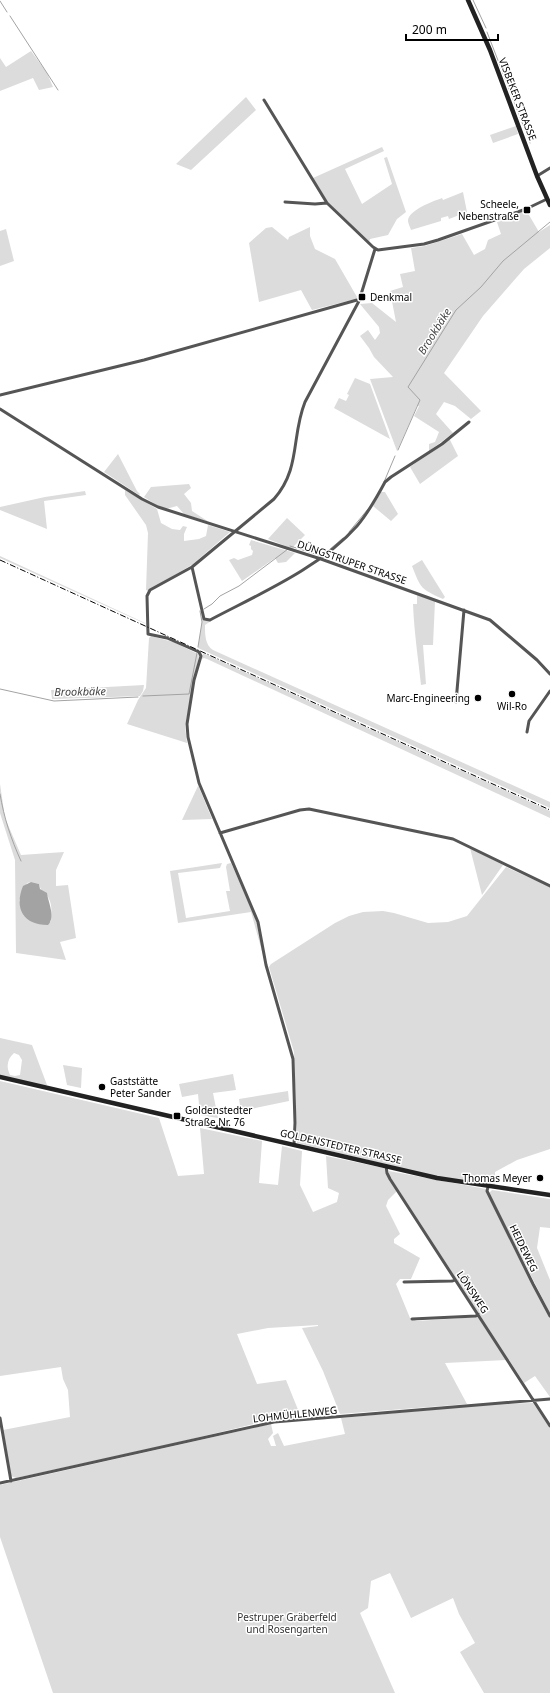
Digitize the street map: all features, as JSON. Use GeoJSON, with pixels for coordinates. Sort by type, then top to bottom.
{"type":"FeatureCollection","features":[{"type":"Feature","properties":{"kind":"main road","name":"VISBEKER STRASSE"},"geometry":{"type":"LineString","coordinates":[[468,0],[490,50],[550,205]]}},
{"type":"Feature","properties":{"kind":"main road","name":"GOLDENSTEDTER STRASSE"},"geometry":{"type":"LineString","coordinates":[[0,1077],[438,1178],[488,1187],[550,1195]]}},
{"type":"Feature","properties":{"kind":"street"},"geometry":{"type":"LineString","coordinates":[[264,100],[327,203],[375,249],[381,250],[438,240],[526,209],[547,199]]}},
{"type":"Feature","properties":{"kind":"street"},"geometry":{"type":"LineString","coordinates":[[538,176],[550,168]]}},
{"type":"Feature","properties":{"kind":"street"},"geometry":{"type":"LineString","coordinates":[[284,202],[315,204],[327,203]]}},
{"type":"Feature","properties":{"kind":"street"},"geometry":{"type":"LineString","coordinates":[[294,1145],[295,1115],[291,1049],[266,965],[256,916],[199,783],[187,728],[200,654],[167,638],[148,634],[147,596],[148,592],[153,587],[192,567],[274,499],[287,480],[293,464],[300,415],[305,402],[359,301],[375,249]]}},
{"type":"Feature","properties":{"kind":"street"},"geometry":{"type":"LineString","coordinates":[[0,395],[144,360],[356,300],[359,301]]}},
{"type":"Feature","properties":{"kind":"street","name":"DÜNGSTRUPER STRASSE"},"geometry":{"type":"LineString","coordinates":[[0,409],[158,507],[321,559],[490,620],[498,625],[537,660],[550,674]]}},
{"type":"Feature","properties":{"kind":"street"},"geometry":{"type":"LineString","coordinates":[[192,567],[203,616],[204,619],[207,620],[285,580],[321,559],[358,525],[386,482],[391,477],[442,444],[469,422]]}},
{"type":"Feature","properties":{"kind":"street"},"geometry":{"type":"LineString","coordinates":[[456,702],[464,610]]}},
{"type":"Feature","properties":{"kind":"street"},"geometry":{"type":"LineString","coordinates":[[527,732],[529,722],[550,691]]}},
{"type":"Feature","properties":{"kind":"street"},"geometry":{"type":"LineString","coordinates":[[220,833],[300,810],[309,809],[453,839],[550,886]]}},
{"type":"Feature","properties":{"kind":"street","name":"LÖNSWEG"},"geometry":{"type":"LineString","coordinates":[[386,1166],[387,1173],[550,1426]]}},
{"type":"Feature","properties":{"kind":"street","name":"HEIDEWEG"},"geometry":{"type":"LineString","coordinates":[[488,1187],[487,1191],[532,1284],[550,1316]]}},
{"type":"Feature","properties":{"kind":"street"},"geometry":{"type":"LineString","coordinates":[[404,1282],[455,1280]]}},
{"type":"Feature","properties":{"kind":"street"},"geometry":{"type":"LineString","coordinates":[[412,1319],[476,1316],[478,1314]]}},
{"type":"Feature","properties":{"kind":"street","name":"LOHMÜHLENWEG"},"geometry":{"type":"LineString","coordinates":[[0,1484],[274,1422],[534,1400],[550,1400]]}},
{"type":"Feature","properties":{"kind":"street"},"geometry":{"type":"LineString","coordinates":[[0,1418],[11,1481]]}},
{"type":"Feature","properties":{"kind":"green space"},"geometry":{"type":"Polygon","coordinates":[[[31,51],[47,73],[53,87],[39,90],[33,78],[0,91],[0,58],[6,67],[31,51]]]}},
{"type":"Feature","properties":{"kind":"green space"},"geometry":{"type":"Polygon","coordinates":[[[246,97],[256,110],[191,170],[176,164],[246,97]]]}},
{"type":"Feature","properties":{"kind":"green space"},"geometry":{"type":"Polygon","coordinates":[[[516,126],[518,134],[493,143],[490,135],[516,126]]]}},
{"type":"Feature","properties":{"kind":"green space"},"geometry":{"type":"Polygon","coordinates":[[[382,147],[384,151],[345,169],[362,204],[392,184],[384,158],[387,157],[406,212],[397,219],[388,235],[370,239],[369,242],[328,202],[313,178],[382,147]]]}},
{"type":"Feature","properties":{"kind":"green space"},"geometry":{"type":"Polygon","coordinates":[[[463,192],[467,212],[449,219],[448,216],[441,218],[441,221],[411,230],[408,221],[412,213],[438,199],[442,198],[443,200],[463,192]]]}},
{"type":"Feature","properties":{"kind":"green space"},"geometry":{"type":"Polygon","coordinates":[[[526,210],[539,232],[550,225],[550,248],[524,269],[483,316],[444,373],[481,411],[471,419],[455,406],[444,402],[436,414],[453,433],[429,451],[429,444],[435,442],[439,432],[414,416],[419,406],[417,406],[397,451],[370,379],[393,377],[374,357],[360,336],[368,330],[375,340],[380,333],[379,327],[360,304],[372,303],[396,322],[390,291],[403,287],[400,274],[415,271],[411,248],[425,246],[462,234],[474,255],[485,249],[488,240],[501,234],[497,222],[526,210]]]}},
{"type":"Feature","properties":{"kind":"green space"},"geometry":{"type":"Polygon","coordinates":[[[272,227],[288,240],[289,237],[310,227],[310,236],[315,249],[335,259],[357,297],[356,299],[312,310],[301,290],[259,302],[249,243],[266,228],[272,227]]]}},
{"type":"Feature","properties":{"kind":"green space"},"geometry":{"type":"Polygon","coordinates":[[[6,229],[14,261],[0,266],[0,231],[6,229]]]}},
{"type":"Feature","properties":{"kind":"green space"},"geometry":{"type":"Polygon","coordinates":[[[355,378],[370,384],[390,439],[334,408],[339,398],[346,401],[349,395],[347,394],[355,378]]]}},
{"type":"Feature","properties":{"kind":"green space"},"geometry":{"type":"Polygon","coordinates":[[[449,438],[458,456],[420,484],[410,467],[449,438]]]}},
{"type":"Feature","properties":{"kind":"green space"},"geometry":{"type":"Polygon","coordinates":[[[118,454],[140,494],[139,495],[104,472],[118,454]]]}},
{"type":"Feature","properties":{"kind":"green space"},"geometry":{"type":"Polygon","coordinates":[[[189,484],[191,488],[184,494],[191,503],[192,511],[209,522],[184,514],[177,506],[166,509],[144,497],[151,487],[189,484]]]}},
{"type":"Feature","properties":{"kind":"green space"},"geometry":{"type":"Polygon","coordinates":[[[125,490],[157,509],[161,523],[172,529],[180,530],[183,526],[187,527],[184,534],[184,541],[199,539],[206,536],[208,525],[230,532],[193,564],[148,591],[146,590],[148,533],[146,525],[125,495],[125,490]]]}},
{"type":"Feature","properties":{"kind":"green space"},"geometry":{"type":"Polygon","coordinates":[[[85,491],[86,495],[44,501],[47,529],[0,510],[0,507],[45,497],[85,491]]]}},
{"type":"Feature","properties":{"kind":"green space"},"geometry":{"type":"Polygon","coordinates":[[[381,492],[385,492],[398,514],[391,521],[373,506],[381,492]]]}},
{"type":"Feature","properties":{"kind":"green space"},"geometry":{"type":"Polygon","coordinates":[[[287,518],[305,535],[293,549],[268,539],[287,518]]]}},
{"type":"Feature","properties":{"kind":"green space"},"geometry":{"type":"Polygon","coordinates":[[[251,540],[295,553],[286,562],[278,563],[275,558],[242,581],[229,560],[234,558],[238,560],[252,555],[253,551],[249,545],[251,540]]]}},
{"type":"Feature","properties":{"kind":"green space"},"geometry":{"type":"Polygon","coordinates":[[[0,556],[145,623],[146,624],[0,558],[0,556]]]}},
{"type":"Feature","properties":{"kind":"green space"},"geometry":{"type":"Polygon","coordinates":[[[422,560],[445,597],[443,599],[430,593],[420,584],[412,566],[422,560]]]}},
{"type":"Feature","properties":{"kind":"green space"},"geometry":{"type":"Polygon","coordinates":[[[417,595],[435,601],[433,645],[423,645],[426,684],[421,685],[413,604],[417,604],[417,595]]]}},
{"type":"Feature","properties":{"kind":"green space"},"geometry":{"type":"Polygon","coordinates":[[[201,612],[204,621],[211,621],[205,625],[205,632],[207,643],[213,650],[550,802],[550,808],[198,648],[202,621],[201,612]]]}},
{"type":"Feature","properties":{"kind":"green space"},"geometry":{"type":"Polygon","coordinates":[[[151,636],[173,642],[198,654],[199,656],[185,726],[187,743],[127,724],[138,700],[146,688],[149,638],[151,636]]]}},
{"type":"Feature","properties":{"kind":"green space"},"geometry":{"type":"Polygon","coordinates":[[[203,653],[550,811],[550,818],[207,659],[202,659],[203,653]]]}},
{"type":"Feature","properties":{"kind":"green space"},"geometry":{"type":"Polygon","coordinates":[[[144,685],[140,696],[52,699],[51,690],[144,685]]]}},
{"type":"Feature","properties":{"kind":"green space"},"geometry":{"type":"Polygon","coordinates":[[[0,784],[5,818],[21,855],[64,852],[56,870],[56,886],[68,885],[76,938],[60,942],[66,960],[16,953],[15,860],[0,813],[0,784]],[[31,882],[27,883],[19,901],[51,922],[51,903],[39,884],[31,882]]]}},
{"type":"Feature","properties":{"kind":"green space"},"geometry":{"type":"Polygon","coordinates":[[[198,786],[212,819],[182,820],[198,786]]]}},
{"type":"Feature","properties":{"kind":"green space"},"geometry":{"type":"Polygon","coordinates":[[[470,848],[503,865],[482,895],[470,848]]]}},
{"type":"Feature","properties":{"kind":"green space"},"geometry":{"type":"Polygon","coordinates":[[[222,863],[220,868],[178,873],[186,918],[230,911],[226,891],[230,891],[226,867],[227,864],[231,863],[257,921],[265,962],[251,912],[178,923],[170,871],[222,863]]]}},
{"type":"Feature","properties":{"kind":"green space"},"geometry":{"type":"Polygon","coordinates":[[[506,867],[550,887],[550,1149],[517,1160],[495,1172],[495,1186],[438,1177],[297,1143],[294,1052],[269,967],[271,964],[335,923],[349,916],[363,912],[383,911],[428,923],[448,922],[467,916],[506,867]]]}},
{"type":"Feature","properties":{"kind":"green space"},"geometry":{"type":"Polygon","coordinates":[[[0,1038],[32,1045],[47,1085],[45,1086],[0,1076],[0,1038]],[[14,1053],[9,1060],[8,1069],[10,1075],[20,1075],[22,1060],[19,1055],[14,1053]]]}},
{"type":"Feature","properties":{"kind":"green space"},"geometry":{"type":"Polygon","coordinates":[[[63,1065],[82,1068],[81,1088],[67,1085],[63,1065]]]}},
{"type":"Feature","properties":{"kind":"green space"},"geometry":{"type":"Polygon","coordinates":[[[233,1074],[236,1090],[213,1093],[218,1118],[200,1115],[198,1094],[182,1097],[179,1084],[233,1074]]]}},
{"type":"Feature","properties":{"kind":"green space"},"geometry":{"type":"Polygon","coordinates":[[[0,1081],[159,1118],[178,1176],[204,1174],[200,1128],[262,1141],[259,1183],[278,1185],[282,1146],[302,1151],[300,1185],[313,1212],[337,1202],[339,1193],[328,1188],[326,1156],[384,1168],[397,1191],[388,1200],[386,1206],[400,1234],[394,1239],[394,1243],[420,1258],[411,1279],[400,1279],[396,1284],[410,1318],[417,1321],[478,1317],[506,1360],[445,1363],[467,1404],[340,1414],[323,1371],[302,1328],[318,1325],[268,1328],[237,1334],[257,1384],[286,1380],[301,1417],[270,1420],[171,1444],[16,1478],[11,1476],[3,1430],[70,1417],[68,1390],[63,1379],[61,1367],[0,1376],[0,1081]]]}},
{"type":"Feature","properties":{"kind":"green space"},"geometry":{"type":"Polygon","coordinates":[[[288,1091],[289,1101],[241,1111],[239,1099],[288,1091]]]}},
{"type":"Feature","properties":{"kind":"green space"},"geometry":{"type":"Polygon","coordinates":[[[389,1171],[486,1189],[550,1318],[550,1397],[535,1376],[524,1383],[389,1175],[389,1171]]]}},
{"type":"Feature","properties":{"kind":"green space"},"geometry":{"type":"Polygon","coordinates":[[[492,1190],[550,1199],[550,1228],[540,1227],[537,1248],[550,1280],[550,1313],[489,1193],[492,1190]]]}},
{"type":"Feature","properties":{"kind":"green space","name":"Pestruper Gräberfeld und Rosengarten"},"geometry":{"type":"Polygon","coordinates":[[[533,1403],[550,1428],[550,1693],[484,1693],[460,1652],[475,1643],[459,1614],[453,1598],[411,1618],[390,1573],[371,1581],[368,1608],[360,1613],[395,1693],[53,1693],[0,1537],[0,1485],[271,1424],[273,1433],[268,1439],[271,1446],[276,1446],[273,1436],[278,1433],[284,1446],[345,1434],[341,1418],[494,1404],[533,1403]]]}},
{"type":"Feature","properties":{"kind":"shaded area"},"geometry":{"type":"Polygon","coordinates":[[[31,882],[39,884],[40,889],[47,893],[51,909],[51,918],[48,925],[32,922],[23,914],[20,908],[20,894],[23,886],[31,882]]]}},
{"type":"Feature","properties":{"kind":"waterway"},"geometry":{"type":"LineString","coordinates":[[473,0],[486,28]]}},
{"type":"Feature","properties":{"kind":"waterway"},"geometry":{"type":"LineString","coordinates":[[0,1],[7,12]]}},
{"type":"Feature","properties":{"kind":"waterway"},"geometry":{"type":"LineString","coordinates":[[10,16],[58,90]]}},
{"type":"Feature","properties":{"kind":"waterway"},"geometry":{"type":"LineString","coordinates":[[487,32],[530,143]]}},
{"type":"Feature","properties":{"kind":"waterway","name":"Brookbäke"},"geometry":{"type":"LineString","coordinates":[[398,450],[420,400],[408,387],[456,310],[481,287],[503,261],[550,222]]}},
{"type":"Feature","properties":{"kind":"waterway","name":"Brookbäke"},"geometry":{"type":"LineString","coordinates":[[384,482],[395,456]]}},
{"type":"Feature","properties":{"kind":"waterway","name":"Brookbäke"},"geometry":{"type":"LineString","coordinates":[[349,532],[368,509]]}},
{"type":"Feature","properties":{"kind":"waterway","name":"Brookbäke"},"geometry":{"type":"LineString","coordinates":[[329,550],[343,538]]}},
{"type":"Feature","properties":{"kind":"waterway","name":"Brookbäke"},"geometry":{"type":"LineString","coordinates":[[290,546],[322,556]]}},
{"type":"Feature","properties":{"kind":"waterway","name":"Brookbäke"},"geometry":{"type":"LineString","coordinates":[[204,609],[220,596],[239,586],[288,549]]}},
{"type":"Feature","properties":{"kind":"waterway","name":"Brookbäke"},"geometry":{"type":"LineString","coordinates":[[198,647],[202,622],[200,611]]}},
{"type":"Feature","properties":{"kind":"waterway","name":"Brookbäke"},"geometry":{"type":"LineString","coordinates":[[143,696],[189,694],[197,653]]}},
{"type":"Feature","properties":{"kind":"waterway","name":"Brookbäke"},"geometry":{"type":"LineString","coordinates":[[0,689],[54,701],[138,697]]}},
{"type":"Feature","properties":{"kind":"waterway"},"geometry":{"type":"LineString","coordinates":[[0,794],[8,828],[21,861]]}},
{"type":"Feature","properties":{"kind":"railway"},"geometry":{"type":"LineString","coordinates":[[0,560],[550,810]]}},
{"type":"Feature","properties":{"kind":"place","name":"Scheele, Nebenstraße"},"geometry":{"type":"Point","coordinates":[527,210]}},
{"type":"Feature","properties":{"kind":"place","name":"Denkmal"},"geometry":{"type":"Point","coordinates":[362,297]}},
{"type":"Feature","properties":{"kind":"place","name":"Wil-Ro"},"geometry":{"type":"Point","coordinates":[512,694]}},
{"type":"Feature","properties":{"kind":"place","name":"Marc-Engineering"},"geometry":{"type":"Point","coordinates":[478,698]}},
{"type":"Feature","properties":{"kind":"place","name":"Gaststätte Peter Sander"},"geometry":{"type":"Point","coordinates":[102,1087]}},
{"type":"Feature","properties":{"kind":"place","name":"Goldenstedter Straße Nr. 76"},"geometry":{"type":"Point","coordinates":[177,1116]}},
{"type":"Feature","properties":{"kind":"place","name":"Thomas Meyer"},"geometry":{"type":"Point","coordinates":[540,1178]}}]}
